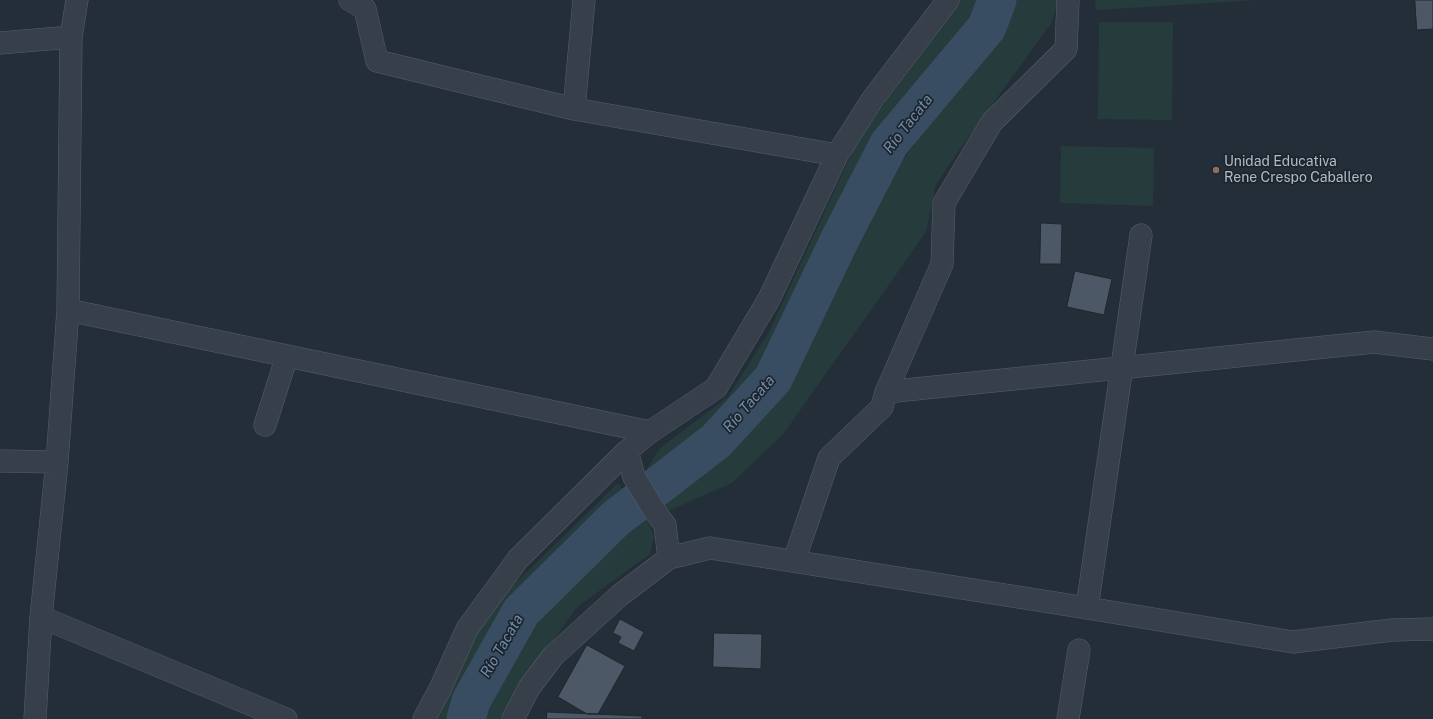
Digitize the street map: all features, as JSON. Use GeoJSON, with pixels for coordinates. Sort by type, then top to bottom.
{"type":"FeatureCollection","features":[{"type":"Feature","properties":{"kind":"street"},"geometry":{"type":"LineString","coordinates":[[35,719],[41,617],[58,462],[68,310],[71,37],[77,0]]}},
{"type":"Feature","properties":{"kind":"street"},"geometry":{"type":"LineString","coordinates":[[350,0],[365,9],[377,61],[574,109],[838,155]]}},
{"type":"Feature","properties":{"kind":"street"},"geometry":{"type":"LineString","coordinates":[[574,109],[584,0]]}},
{"type":"Feature","properties":{"kind":"street"},"geometry":{"type":"LineString","coordinates":[[424,719],[440,689],[467,629],[518,559],[627,451],[650,432],[716,388],[769,300],[838,155],[872,100],[948,0]]}},
{"type":"Feature","properties":{"kind":"street"},"geometry":{"type":"LineString","coordinates":[[794,561],[830,458],[882,407],[886,392],[942,264],[944,203],[992,122],[1066,48],[1068,0]]}},
{"type":"Feature","properties":{"kind":"street"},"geometry":{"type":"LineString","coordinates":[[0,43],[71,37]]}},
{"type":"Feature","properties":{"kind":"street"},"geometry":{"type":"LineString","coordinates":[[1087,608],[1141,235]]}},
{"type":"Feature","properties":{"kind":"street"},"geometry":{"type":"LineString","coordinates":[[68,310],[650,432]]}},
{"type":"Feature","properties":{"kind":"street"},"geometry":{"type":"LineString","coordinates":[[886,392],[1374,342],[1433,349]]}},
{"type":"Feature","properties":{"kind":"street"},"geometry":{"type":"LineString","coordinates":[[265,425],[287,356]]}},
{"type":"Feature","properties":{"kind":"street"},"geometry":{"type":"LineString","coordinates":[[627,451],[634,477],[665,525],[669,558]]}},
{"type":"Feature","properties":{"kind":"street"},"geometry":{"type":"LineString","coordinates":[[0,461],[58,462]]}},
{"type":"Feature","properties":{"kind":"street"},"geometry":{"type":"LineString","coordinates":[[513,719],[529,688],[553,656],[619,596],[669,558],[710,548],[1293,642],[1392,630],[1433,629]]}},
{"type":"Feature","properties":{"kind":"street"},"geometry":{"type":"LineString","coordinates":[[41,617],[286,719]]}},
{"type":"Feature","properties":{"kind":"street"},"geometry":{"type":"LineString","coordinates":[[1068,719],[1079,650]]}},
{"type":"Feature","properties":{"kind":"green space"},"geometry":{"type":"Polygon","coordinates":[[[959,0],[982,0],[974,22],[879,143],[769,370],[710,435],[649,484],[646,471],[659,449],[728,397],[769,332],[858,140],[957,5],[959,0]]]}},
{"type":"Feature","properties":{"kind":"green space"},"geometry":{"type":"Polygon","coordinates":[[[1014,0],[1058,0],[1052,22],[936,184],[926,232],[784,433],[732,483],[668,511],[661,496],[718,451],[780,387],[860,226],[898,166],[1004,28],[1014,0]]]}},
{"type":"Feature","properties":{"kind":"green space"},"geometry":{"type":"Polygon","coordinates":[[[1095,0],[1257,0],[1096,10],[1095,0]]]}},
{"type":"Feature","properties":{"kind":"green space"},"geometry":{"type":"Polygon","coordinates":[[[1099,22],[1173,22],[1172,120],[1098,119],[1099,22]]]}},
{"type":"Feature","properties":{"kind":"green space"},"geometry":{"type":"Polygon","coordinates":[[[1061,146],[1154,148],[1153,206],[1060,203],[1061,146]]]}},
{"type":"Feature","properties":{"kind":"green space"},"geometry":{"type":"Polygon","coordinates":[[[618,483],[627,496],[516,603],[459,701],[454,719],[433,719],[456,659],[501,597],[618,483]]]}},
{"type":"Feature","properties":{"kind":"green space"},"geometry":{"type":"Polygon","coordinates":[[[645,515],[654,537],[650,554],[577,607],[514,696],[506,719],[477,719],[482,702],[535,614],[594,552],[645,515]]]}},
{"type":"Feature","properties":{"kind":"building"},"geometry":{"type":"Polygon","coordinates":[[[1415,0],[1433,0],[1433,29],[1417,30],[1415,0]]]}},
{"type":"Feature","properties":{"kind":"building"},"geometry":{"type":"Polygon","coordinates":[[[1041,223],[1062,224],[1061,264],[1040,264],[1041,223]]]}},
{"type":"Feature","properties":{"kind":"building"},"geometry":{"type":"Polygon","coordinates":[[[1075,271],[1112,279],[1104,315],[1067,307],[1075,271]]]}},
{"type":"Feature","properties":{"kind":"building"},"geometry":{"type":"Polygon","coordinates":[[[620,619],[644,632],[634,651],[618,643],[621,637],[613,633],[620,619]]]}},
{"type":"Feature","properties":{"kind":"building"},"geometry":{"type":"Polygon","coordinates":[[[714,633],[762,634],[761,669],[713,667],[714,633]]]}},
{"type":"Feature","properties":{"kind":"building"},"geometry":{"type":"Polygon","coordinates":[[[587,645],[625,666],[598,714],[587,714],[558,697],[587,645]]]}},
{"type":"Feature","properties":{"kind":"building"},"geometry":{"type":"Polygon","coordinates":[[[547,712],[642,716],[642,719],[547,719],[547,712]]]}},
{"type":"Feature","properties":{"kind":"waterway","name":"Río Tacata"},"geometry":{"type":"LineString","coordinates":[[466,719],[471,701],[521,612],[615,519],[716,441],[773,379],[840,239],[889,144],[987,27],[997,0]]}},
{"type":"Feature","properties":{"kind":"place","name":"Unidad Educativa Rene Crespo Caballero"},"geometry":{"type":"Point","coordinates":[1216,170]}}]}
